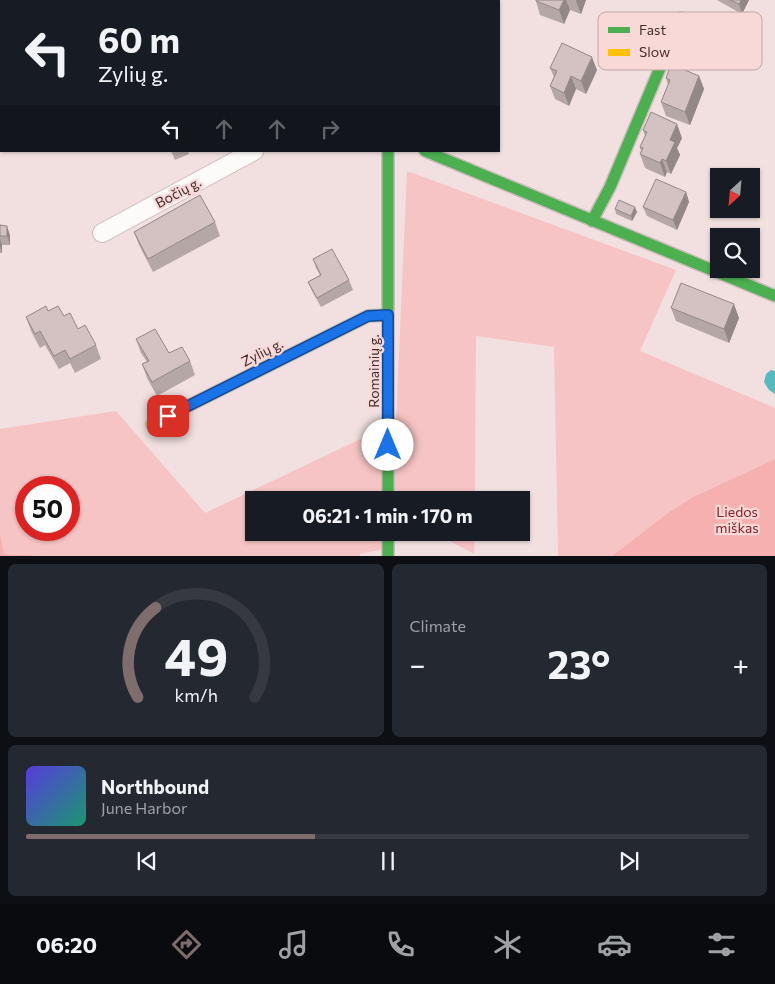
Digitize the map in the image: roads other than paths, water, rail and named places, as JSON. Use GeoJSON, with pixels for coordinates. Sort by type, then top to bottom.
{"type":"FeatureCollection","features":[{"type":"Feature","properties":{"kind":"street"},"geometry":{"type":"LineString","coordinates":[[592,221],[610,187],[659,70]]}},
{"type":"Feature","properties":{"kind":"street","name":"Bočių g."},"geometry":{"type":"LineString","coordinates":[[102,232],[252,152]]}},
{"type":"Feature","properties":{"kind":"street","name":"Romainių g."},"geometry":{"type":"LineString","coordinates":[[388,152],[388,491]]}},
{"type":"Feature","properties":{"kind":"street"},"geometry":{"type":"LineString","coordinates":[[427,152],[775,296]]}},
{"type":"Feature","properties":{"kind":"street","name":"Zylių g."},"geometry":{"type":"LineString","coordinates":[[152,424],[368,316],[388,315]]}},
{"type":"Feature","properties":{"kind":"street"},"geometry":{"type":"LineString","coordinates":[[388,541],[388,556]]}},
{"type":"Feature","properties":{"kind":"water"},"geometry":{"type":"Polygon","coordinates":[[[771,370],[775,371],[775,394],[769,390],[764,382],[766,374],[771,370]]]}},
{"type":"Feature","properties":{"kind":"park label","name":"Liedos miškas"},"geometry":{"type":"Point","coordinates":[737,520]}}]}
